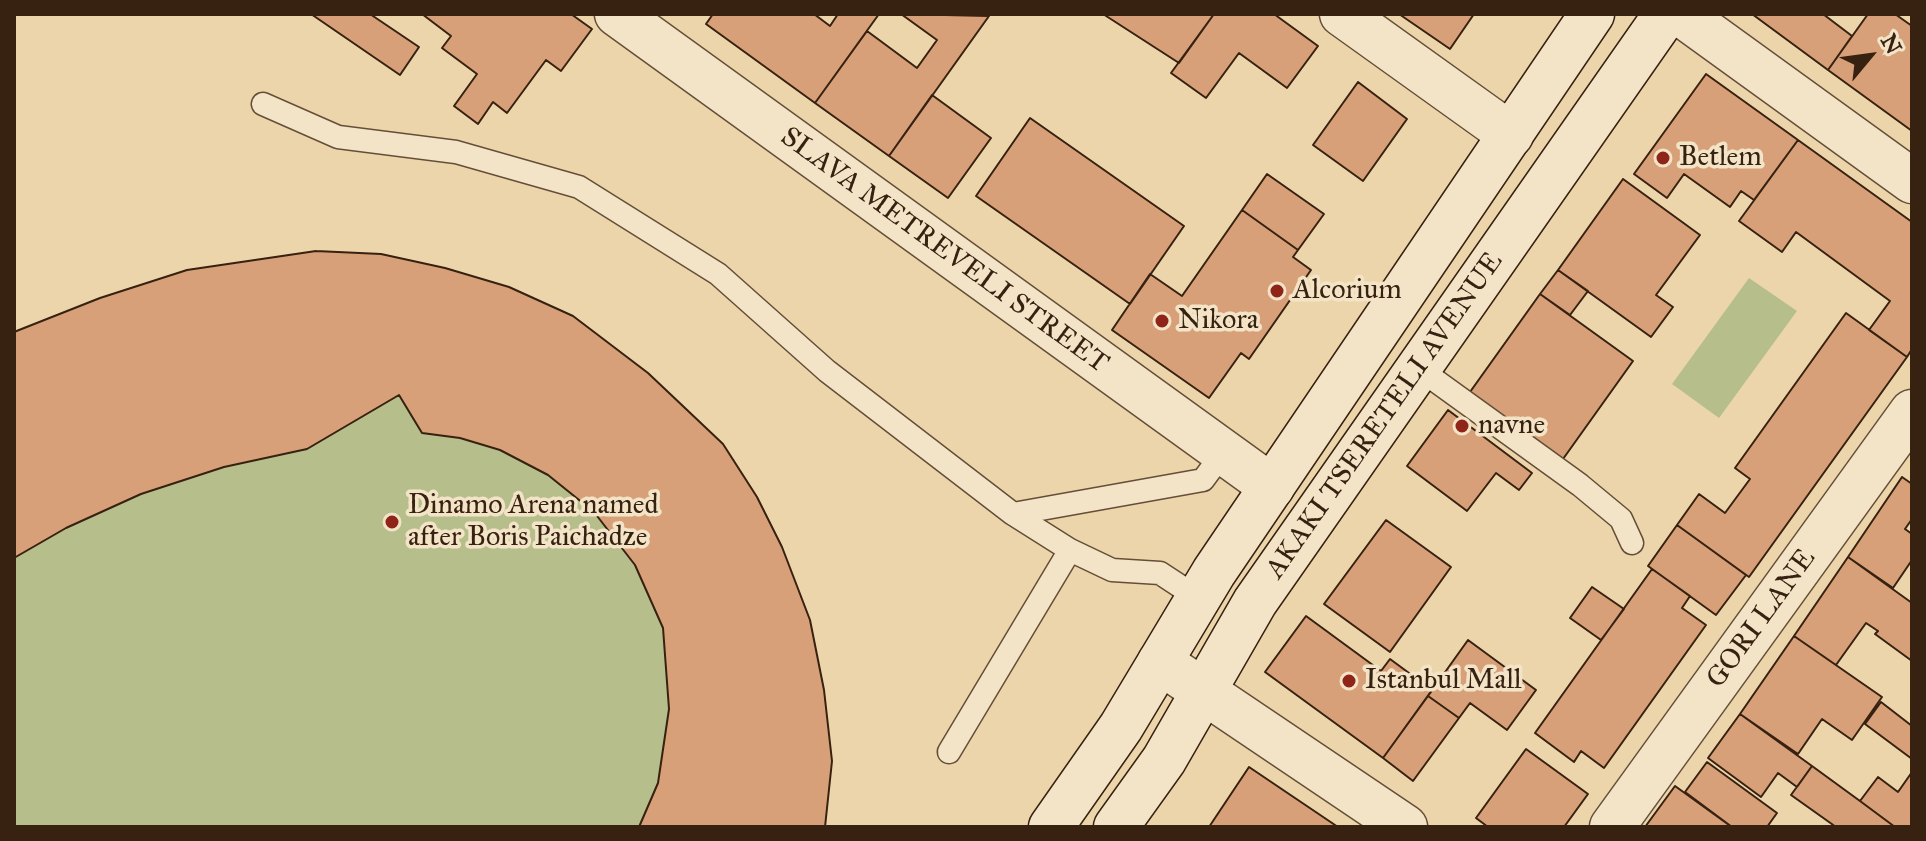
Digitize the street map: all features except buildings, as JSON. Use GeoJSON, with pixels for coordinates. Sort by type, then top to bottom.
{"type":"FeatureCollection","features":[{"type":"Feature","properties":{"kind":"street","name":"SLAVA METREVELI STREET"},"geometry":{"type":"LineString","coordinates":[[617,14],[1272,487]]}},
{"type":"Feature","properties":{"kind":"street"},"geometry":{"type":"LineString","coordinates":[[1342,14],[1511,135]]}},
{"type":"Feature","properties":{"kind":"street","name":"AKAKI TSERETELI AVENUE"},"geometry":{"type":"LineString","coordinates":[[1051,827],[1121,727],[1198,598],[1592,14]]}},
{"type":"Feature","properties":{"kind":"street","name":"AKAKI TSERETELI AVENUE"},"geometry":{"type":"LineString","coordinates":[[1116,827],[1164,760],[1255,602],[1666,14]]}},
{"type":"Feature","properties":{"kind":"street"},"geometry":{"type":"LineString","coordinates":[[1681,14],[1912,181]]}},
{"type":"Feature","properties":{"kind":"street","name":"GORI LANE"},"geometry":{"type":"LineString","coordinates":[[1612,827],[1912,412]]}},
{"type":"Feature","properties":{"kind":"street"},"geometry":{"type":"LineString","coordinates":[[1160,662],[1405,827]]}},
{"type":"Feature","properties":{"kind":"lane"},"geometry":{"type":"LineString","coordinates":[[263,104],[338,137],[456,152],[579,187],[718,274],[827,371],[1013,514],[1070,550],[1112,570],[1160,573],[1198,598]]}},
{"type":"Feature","properties":{"kind":"lane"},"geometry":{"type":"LineString","coordinates":[[1418,368],[1580,485],[1621,519],[1632,543]]}},
{"type":"Feature","properties":{"kind":"lane"},"geometry":{"type":"LineString","coordinates":[[1013,514],[1203,480],[1223,453]]}},
{"type":"Feature","properties":{"kind":"lane"},"geometry":{"type":"LineString","coordinates":[[949,752],[1070,550]]}},
{"type":"Feature","properties":{"kind":"green space","name":"Dinamo Arena named after Boris Paichadze"},"geometry":{"type":"Polygon","coordinates":[[[316,251],[381,254],[445,268],[573,316],[648,373],[723,444],[757,497],[782,547],[810,620],[824,690],[832,761],[825,827],[14,827],[14,332],[100,298],[187,270],[316,251]]]}},
{"type":"Feature","properties":{"kind":"green space"},"geometry":{"type":"Polygon","coordinates":[[[1749,278],[1797,311],[1719,418],[1672,384],[1749,278]]]}},
{"type":"Feature","properties":{"kind":"place","name":"Betlem"},"geometry":{"type":"Point","coordinates":[1663,158]}},
{"type":"Feature","properties":{"kind":"place","name":"Alcorium"},"geometry":{"type":"Point","coordinates":[1277,291]}},
{"type":"Feature","properties":{"kind":"place","name":"Nikora"},"geometry":{"type":"Point","coordinates":[1162,321]}},
{"type":"Feature","properties":{"kind":"place","name":"navne"},"geometry":{"type":"Point","coordinates":[1462,426]}},
{"type":"Feature","properties":{"kind":"place","name":"Dinamo Arena named after Boris Paichadze"},"geometry":{"type":"Point","coordinates":[392,522]}},
{"type":"Feature","properties":{"kind":"place","name":"Istanbul Mall"},"geometry":{"type":"Point","coordinates":[1349,681]}}]}
